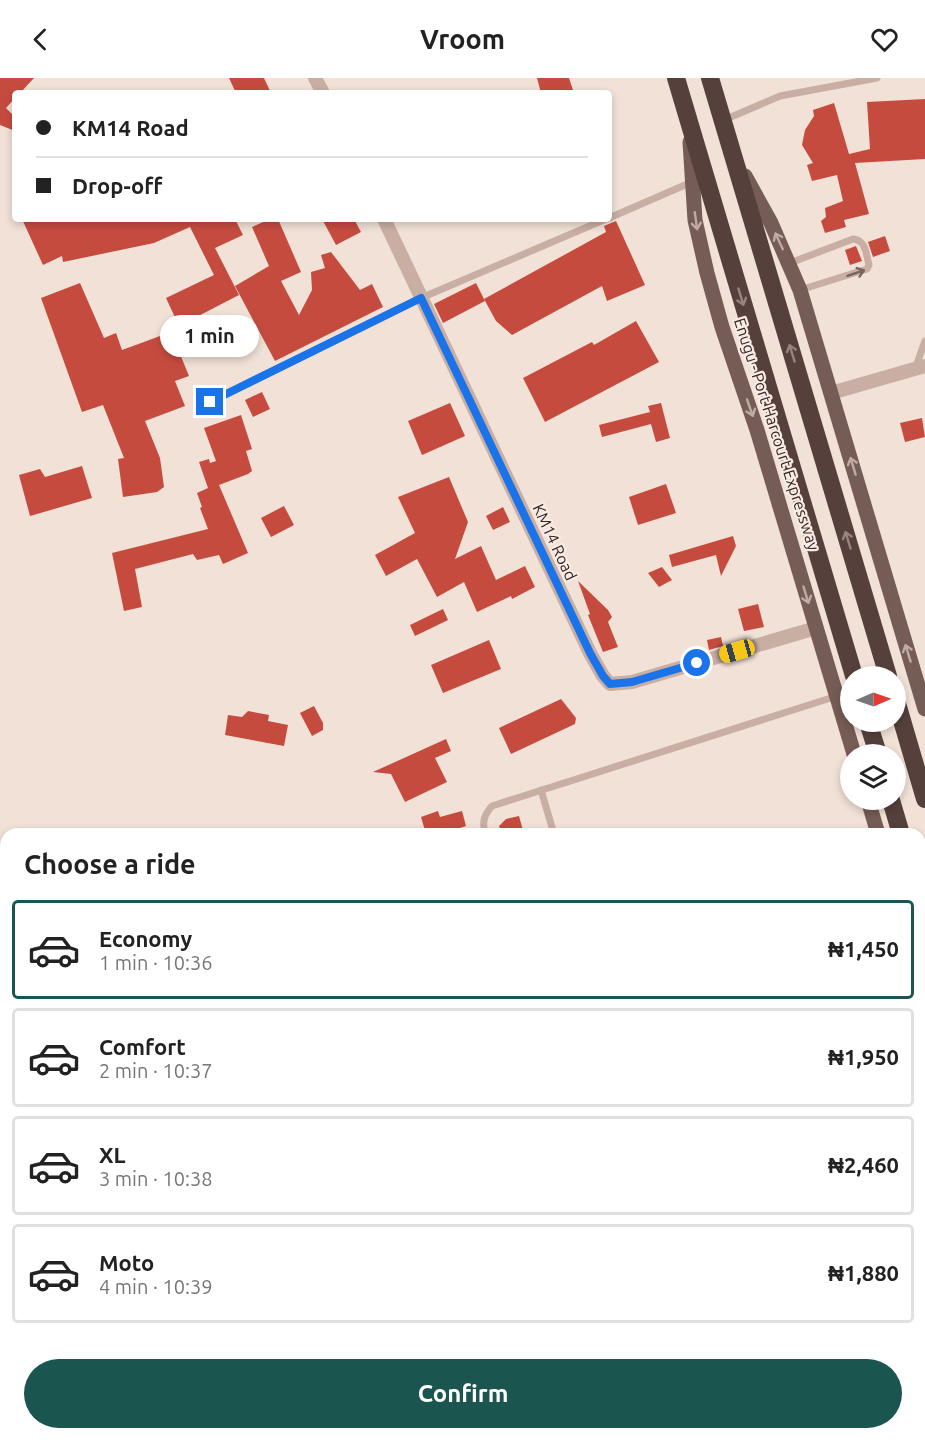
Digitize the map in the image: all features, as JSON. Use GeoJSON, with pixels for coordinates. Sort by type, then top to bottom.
{"type":"FeatureCollection","features":[{"type":"Feature","properties":{"kind":"highway","name":"Enugu - Port Harcourt Expressway"},"geometry":{"type":"LineString","coordinates":[[676,78],[851,666]]}},
{"type":"Feature","properties":{"kind":"highway"},"geometry":{"type":"LineString","coordinates":[[710,78],[885,666]]}},
{"type":"Feature","properties":{"kind":"highway"},"geometry":{"type":"LineString","coordinates":[[905,732],[925,799]]}},
{"type":"Feature","properties":{"kind":"highway"},"geometry":{"type":"LineString","coordinates":[[894,810],[899,828]]}},
{"type":"Feature","properties":{"kind":"main road"},"geometry":{"type":"LineString","coordinates":[[722,120],[748,183],[771,224],[800,290],[925,709]]}},
{"type":"Feature","properties":{"kind":"main road","name":"Enugu - Port Harcourt Expressway"},"geometry":{"type":"LineString","coordinates":[[689,121],[695,220],[710,284],[757,430],[851,744]]}},
{"type":"Feature","properties":{"kind":"main road"},"geometry":{"type":"LineString","coordinates":[[871,810],[876,828]]}},
{"type":"Feature","properties":{"kind":"street","name":"KM14 Road"},"geometry":{"type":"LineString","coordinates":[[385,222],[590,653],[610,684],[632,682],[816,628]]}},
{"type":"Feature","properties":{"kind":"street"},"geometry":{"type":"LineString","coordinates":[[831,393],[920,368]]}},
{"type":"Feature","properties":{"kind":"lane"},"geometry":{"type":"LineString","coordinates":[[722,120],[780,96],[877,78]]}},
{"type":"Feature","properties":{"kind":"lane"},"geometry":{"type":"LineString","coordinates":[[612,216],[692,182]]}},
{"type":"Feature","properties":{"kind":"lane"},"geometry":{"type":"LineString","coordinates":[[210,402],[421,298],[598,222]]}},
{"type":"Feature","properties":{"kind":"lane"},"geometry":{"type":"LineString","coordinates":[[789,264],[853,238],[863,242],[869,265],[867,269],[800,290]]}},
{"type":"Feature","properties":{"kind":"lane"},"geometry":{"type":"LineString","coordinates":[[920,368],[925,341]]}},
{"type":"Feature","properties":{"kind":"lane"},"geometry":{"type":"LineString","coordinates":[[483,828],[484,814],[492,806],[837,696]]}},
{"type":"Feature","properties":{"kind":"lane"},"geometry":{"type":"LineString","coordinates":[[541,790],[552,828]]}},
{"type":"Feature","properties":{"kind":"building"},"geometry":{"type":"Polygon","coordinates":[[[0,78],[34,78],[23,90],[12,90],[12,101],[6,108],[12,114],[12,130],[0,125],[0,78]]]}},
{"type":"Feature","properties":{"kind":"building"},"geometry":{"type":"Polygon","coordinates":[[[229,78],[264,78],[270,90],[235,90],[229,78]]]}},
{"type":"Feature","properties":{"kind":"building"},"geometry":{"type":"Polygon","coordinates":[[[537,78],[569,78],[573,90],[540,90],[537,78]]]}},
{"type":"Feature","properties":{"kind":"building"},"geometry":{"type":"Polygon","coordinates":[[[925,99],[925,159],[855,163],[869,214],[844,220],[846,227],[825,233],[821,221],[826,217],[825,208],[843,201],[837,175],[812,181],[807,165],[813,163],[802,145],[805,130],[814,116],[813,110],[834,103],[849,154],[870,149],[867,102],[925,99]]]}},
{"type":"Feature","properties":{"kind":"building"},"geometry":{"type":"Polygon","coordinates":[[[616,221],[645,285],[607,301],[602,286],[512,335],[496,321],[484,299],[606,232],[604,226],[616,221]]]}},
{"type":"Feature","properties":{"kind":"building"},"geometry":{"type":"Polygon","coordinates":[[[23,222],[236,222],[243,235],[215,248],[239,295],[179,326],[166,298],[214,275],[190,227],[154,243],[63,262],[62,256],[43,265],[23,222]]]}},
{"type":"Feature","properties":{"kind":"building"},"geometry":{"type":"Polygon","coordinates":[[[263,222],[279,222],[301,272],[281,281],[299,315],[312,290],[311,272],[325,268],[321,255],[331,252],[360,290],[372,284],[383,307],[275,361],[235,286],[269,266],[252,227],[263,222]]]}},
{"type":"Feature","properties":{"kind":"building"},"geometry":{"type":"Polygon","coordinates":[[[324,222],[356,222],[361,232],[336,245],[324,222]]]}},
{"type":"Feature","properties":{"kind":"building"},"geometry":{"type":"Polygon","coordinates":[[[885,236],[890,251],[873,257],[868,242],[885,236]]]}},
{"type":"Feature","properties":{"kind":"building"},"geometry":{"type":"Polygon","coordinates":[[[856,246],[862,261],[850,265],[845,250],[856,246]]]}},
{"type":"Feature","properties":{"kind":"building"},"geometry":{"type":"Polygon","coordinates":[[[80,283],[104,338],[116,333],[122,350],[171,332],[189,376],[175,381],[185,406],[145,421],[160,458],[164,487],[157,492],[123,497],[118,459],[124,458],[103,405],[82,412],[41,298],[80,283]]]}},
{"type":"Feature","properties":{"kind":"building"},"geometry":{"type":"Polygon","coordinates":[[[476,283],[485,301],[443,323],[434,304],[476,283]]]}},
{"type":"Feature","properties":{"kind":"building"},"geometry":{"type":"Polygon","coordinates":[[[636,321],[659,362],[545,422],[523,378],[592,342],[594,345],[636,321]]]}},
{"type":"Feature","properties":{"kind":"building"},"geometry":{"type":"Polygon","coordinates":[[[262,392],[270,409],[253,417],[245,400],[262,392]]]}},
{"type":"Feature","properties":{"kind":"building"},"geometry":{"type":"Polygon","coordinates":[[[450,403],[465,436],[422,455],[408,421],[450,403]]]}},
{"type":"Feature","properties":{"kind":"building"},"geometry":{"type":"Polygon","coordinates":[[[661,403],[670,438],[656,442],[651,424],[602,437],[599,425],[650,412],[648,406],[661,403]]]}},
{"type":"Feature","properties":{"kind":"building"},"geometry":{"type":"Polygon","coordinates":[[[241,415],[252,449],[246,451],[252,471],[219,485],[248,553],[223,564],[219,555],[197,560],[193,554],[135,569],[142,607],[124,611],[112,553],[208,529],[197,493],[208,488],[199,462],[209,459],[210,463],[216,461],[204,428],[241,415]]]}},
{"type":"Feature","properties":{"kind":"building"},"geometry":{"type":"Polygon","coordinates":[[[922,418],[925,437],[905,442],[900,423],[922,418]]]}},
{"type":"Feature","properties":{"kind":"building"},"geometry":{"type":"Polygon","coordinates":[[[82,466],[92,498],[30,516],[19,475],[40,469],[45,477],[82,466]]]}},
{"type":"Feature","properties":{"kind":"building"},"geometry":{"type":"Polygon","coordinates":[[[449,477],[468,522],[455,559],[481,546],[496,580],[525,566],[535,587],[512,599],[511,596],[477,612],[464,582],[437,597],[417,559],[386,576],[375,555],[415,533],[398,497],[449,477]]]}},
{"type":"Feature","properties":{"kind":"building"},"geometry":{"type":"Polygon","coordinates":[[[666,484],[676,513],[638,525],[629,497],[666,484]]]}},
{"type":"Feature","properties":{"kind":"building"},"geometry":{"type":"Polygon","coordinates":[[[284,506],[294,525],[271,537],[261,518],[284,506]]]}},
{"type":"Feature","properties":{"kind":"building"},"geometry":{"type":"Polygon","coordinates":[[[503,507],[510,522],[493,530],[486,516],[503,507]]]}},
{"type":"Feature","properties":{"kind":"building"},"geometry":{"type":"Polygon","coordinates":[[[733,536],[736,546],[721,576],[716,555],[672,567],[669,555],[733,536]]]}},
{"type":"Feature","properties":{"kind":"building"},"geometry":{"type":"Polygon","coordinates":[[[662,567],[672,580],[659,587],[648,573],[662,567]]]}},
{"type":"Feature","properties":{"kind":"building"},"geometry":{"type":"Polygon","coordinates":[[[578,581],[608,610],[612,617],[608,622],[618,647],[603,652],[588,615],[590,614],[578,581]]]}},
{"type":"Feature","properties":{"kind":"building"},"geometry":{"type":"Polygon","coordinates":[[[758,604],[764,627],[744,631],[738,609],[758,604]]]}},
{"type":"Feature","properties":{"kind":"building"},"geometry":{"type":"Polygon","coordinates":[[[443,609],[448,620],[415,636],[410,625],[443,609]]]}},
{"type":"Feature","properties":{"kind":"building"},"geometry":{"type":"Polygon","coordinates":[[[721,637],[723,646],[709,650],[707,640],[721,637]]]}},
{"type":"Feature","properties":{"kind":"building"},"geometry":{"type":"Polygon","coordinates":[[[489,640],[501,669],[443,693],[431,665],[489,640]]]}},
{"type":"Feature","properties":{"kind":"building"},"geometry":{"type":"Polygon","coordinates":[[[561,699],[576,718],[575,724],[511,754],[499,728],[561,699]]]}},
{"type":"Feature","properties":{"kind":"building"},"geometry":{"type":"Polygon","coordinates":[[[314,706],[323,723],[323,730],[312,736],[300,713],[314,706]]]}},
{"type":"Feature","properties":{"kind":"building"},"geometry":{"type":"Polygon","coordinates":[[[248,711],[269,715],[268,721],[288,725],[284,746],[225,735],[228,715],[242,717],[248,711]]]}},
{"type":"Feature","properties":{"kind":"building"},"geometry":{"type":"Polygon","coordinates":[[[446,739],[451,751],[435,758],[447,782],[405,802],[391,774],[373,772],[446,739]]]}},
{"type":"Feature","properties":{"kind":"building"},"geometry":{"type":"Polygon","coordinates":[[[438,811],[440,817],[462,811],[466,826],[424,828],[421,817],[438,811]]]}},
{"type":"Feature","properties":{"kind":"building"},"geometry":{"type":"Polygon","coordinates":[[[519,816],[522,828],[500,828],[506,819],[519,816]]]}},
{"type":"Feature","properties":{"kind":"route"},"geometry":{"type":"LineString","coordinates":[[210,402],[421,298],[603,676],[610,684],[632,682],[697,663]]}}]}
